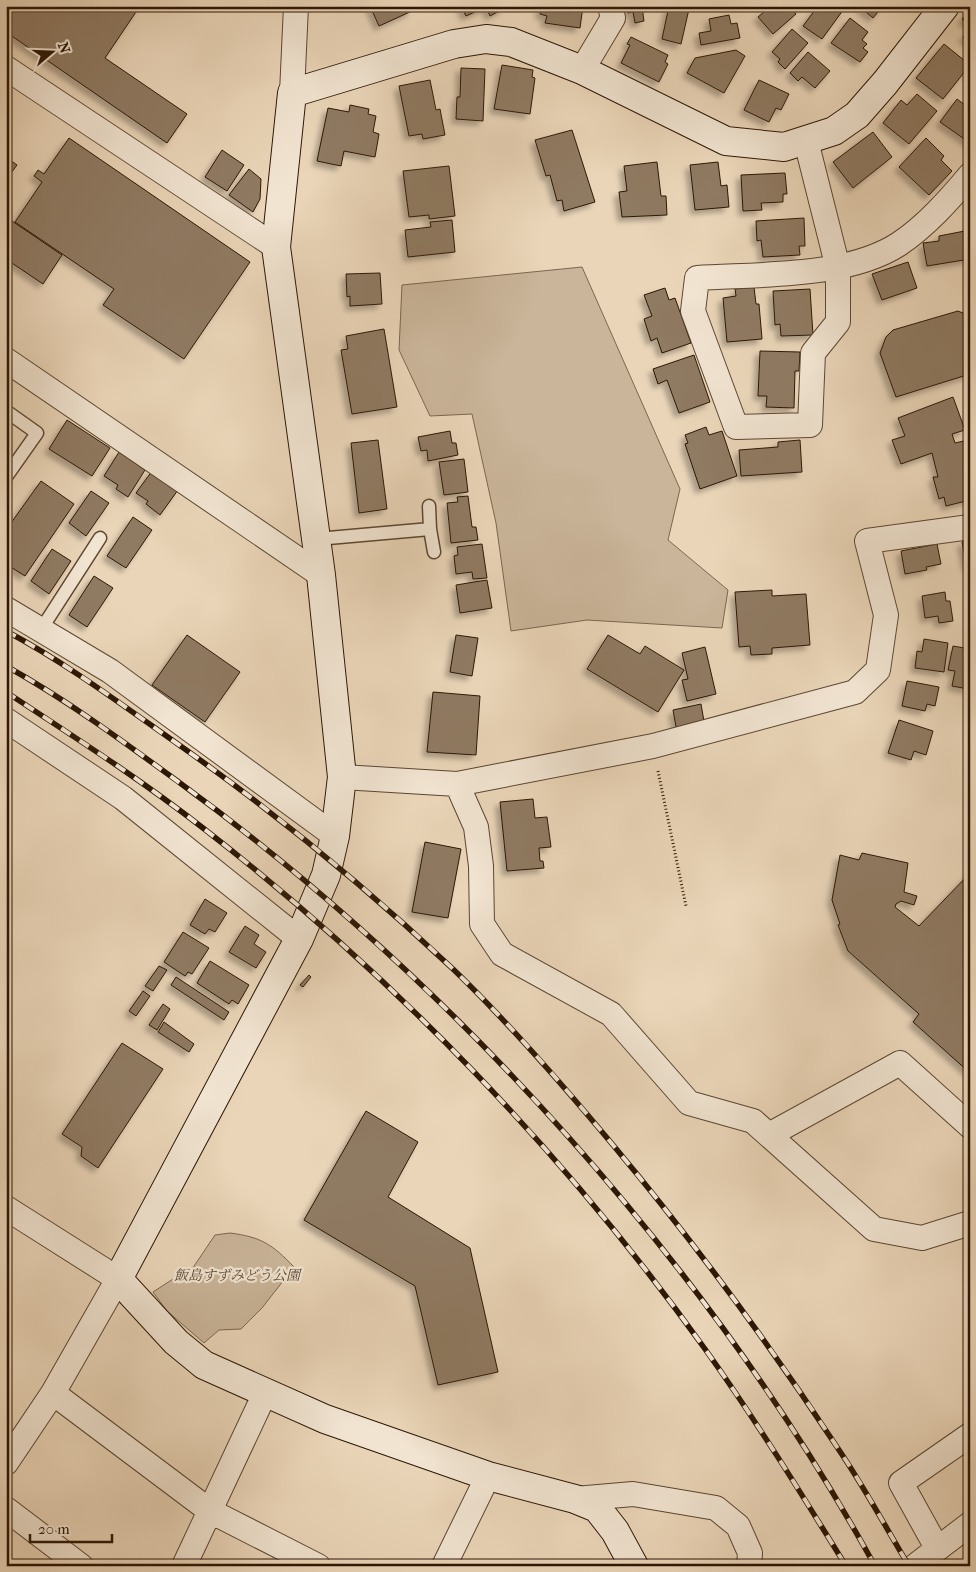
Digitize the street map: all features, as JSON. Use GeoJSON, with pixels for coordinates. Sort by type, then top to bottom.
{"type":"FeatureCollection","features":[{"type":"Feature","properties":{"kind":"street"},"geometry":{"type":"LineString","coordinates":[[6,1463],[53,1393],[118,1278],[299,939],[326,875],[335,836],[342,777],[317,539],[276,247],[292,93],[296,6]]}},
{"type":"Feature","properties":{"kind":"street"},"geometry":{"type":"LineString","coordinates":[[582,70],[613,18],[610,6]]}},
{"type":"Feature","properties":{"kind":"street"},"geometry":{"type":"LineString","coordinates":[[292,93],[454,44],[486,39],[511,42],[582,70],[726,141],[784,147],[834,131],[857,115],[885,83],[945,6]]}},
{"type":"Feature","properties":{"kind":"street"},"geometry":{"type":"LineString","coordinates":[[6,68],[276,247]]}},
{"type":"Feature","properties":{"kind":"street"},"geometry":{"type":"LineString","coordinates":[[806,141],[838,268],[838,322],[813,353],[810,425],[736,427],[692,311],[697,278],[838,268],[862,261],[898,244],[943,207],[970,175]]}},
{"type":"Feature","properties":{"kind":"street"},"geometry":{"type":"LineString","coordinates":[[6,360],[321,575]]}},
{"type":"Feature","properties":{"kind":"street"},"geometry":{"type":"LineString","coordinates":[[342,777],[457,784],[653,746],[855,692],[878,670],[886,614],[867,541],[970,527]]}},
{"type":"Feature","properties":{"kind":"street"},"geometry":{"type":"LineString","coordinates":[[6,609],[42,628],[110,671],[335,836]]}},
{"type":"Feature","properties":{"kind":"street"},"geometry":{"type":"LineString","coordinates":[[6,720],[123,798],[299,939]]}},
{"type":"Feature","properties":{"kind":"street"},"geometry":{"type":"LineString","coordinates":[[457,784],[476,827],[481,866],[482,924],[502,954],[560,988],[611,1014],[689,1103],[753,1121],[874,1229],[922,1238],[970,1224]]}},
{"type":"Feature","properties":{"kind":"street"},"geometry":{"type":"LineString","coordinates":[[769,1135],[900,1063],[970,1126]]}},
{"type":"Feature","properties":{"kind":"street"},"geometry":{"type":"LineString","coordinates":[[6,1208],[118,1278],[176,1342],[204,1365],[325,1419],[488,1476],[575,1499],[597,1508],[615,1531],[634,1566]]}},
{"type":"Feature","properties":{"kind":"street"},"geometry":{"type":"LineString","coordinates":[[184,1566],[266,1392]]}},
{"type":"Feature","properties":{"kind":"street"},"geometry":{"type":"LineString","coordinates":[[53,1393],[210,1511],[318,1566]]}},
{"type":"Feature","properties":{"kind":"street"},"geometry":{"type":"LineString","coordinates":[[937,1548],[901,1483],[970,1435]]}},
{"type":"Feature","properties":{"kind":"street"},"geometry":{"type":"LineString","coordinates":[[444,1566],[488,1476]]}},
{"type":"Feature","properties":{"kind":"street"},"geometry":{"type":"LineString","coordinates":[[575,1499],[633,1494],[716,1508],[738,1526],[750,1553],[749,1566]]}},
{"type":"Feature","properties":{"kind":"street"},"geometry":{"type":"LineString","coordinates":[[6,1509],[81,1566]]}},
{"type":"Feature","properties":{"kind":"street"},"geometry":{"type":"LineString","coordinates":[[915,1566],[970,1524]]}},
{"type":"Feature","properties":{"kind":"lane"},"geometry":{"type":"LineString","coordinates":[[6,411],[37,433],[6,477]]}},
{"type":"Feature","properties":{"kind":"lane"},"geometry":{"type":"LineString","coordinates":[[429,506],[434,552]]}},
{"type":"Feature","properties":{"kind":"lane"},"geometry":{"type":"LineString","coordinates":[[317,539],[430,529]]}},
{"type":"Feature","properties":{"kind":"lane"},"geometry":{"type":"LineString","coordinates":[[42,628],[100,538]]}},
{"type":"Feature","properties":{"kind":"path"},"geometry":{"type":"LineString","coordinates":[[653,746],[686,906]]}},
{"type":"Feature","properties":{"kind":"green space"},"geometry":{"type":"Polygon","coordinates":[[[582,267],[680,489],[668,540],[728,590],[722,628],[587,620],[511,631],[496,523],[472,414],[430,416],[399,350],[402,285],[582,267]]]}},
{"type":"Feature","properties":{"kind":"green space","name":"飯島すずみどう公園"},"geometry":{"type":"Polygon","coordinates":[[[230,1233],[258,1239],[272,1247],[294,1267],[262,1308],[241,1329],[219,1330],[204,1343],[167,1311],[153,1292],[173,1279],[188,1275],[215,1235],[230,1233]]]}},
{"type":"Feature","properties":{"kind":"building"},"geometry":{"type":"Polygon","coordinates":[[[6,6],[140,6],[105,58],[187,114],[167,143],[6,32],[6,6]]]}},
{"type":"Feature","properties":{"kind":"building"},"geometry":{"type":"Polygon","coordinates":[[[370,6],[410,6],[412,11],[379,26],[370,6]]]}},
{"type":"Feature","properties":{"kind":"building"},"geometry":{"type":"Polygon","coordinates":[[[461,6],[504,6],[505,8],[490,16],[486,7],[466,16],[461,6]]]}},
{"type":"Feature","properties":{"kind":"building"},"geometry":{"type":"Polygon","coordinates":[[[541,6],[583,6],[580,28],[545,23],[547,16],[540,14],[541,6]]]}},
{"type":"Feature","properties":{"kind":"building"},"geometry":{"type":"Polygon","coordinates":[[[627,6],[644,6],[642,7],[644,21],[635,23],[633,12],[628,13],[627,6]]]}},
{"type":"Feature","properties":{"kind":"building"},"geometry":{"type":"Polygon","coordinates":[[[669,6],[689,9],[681,44],[662,39],[669,6]]]}},
{"type":"Feature","properties":{"kind":"building"},"geometry":{"type":"Polygon","coordinates":[[[771,6],[790,6],[796,14],[773,34],[758,17],[771,6]]]}},
{"type":"Feature","properties":{"kind":"building"},"geometry":{"type":"Polygon","coordinates":[[[818,6],[846,6],[822,39],[803,26],[818,6]]]}},
{"type":"Feature","properties":{"kind":"building"},"geometry":{"type":"Polygon","coordinates":[[[859,6],[883,6],[873,18],[859,6]]]}},
{"type":"Feature","properties":{"kind":"building"},"geometry":{"type":"Polygon","coordinates":[[[970,11],[970,26],[962,19],[970,11]]]}},
{"type":"Feature","properties":{"kind":"building"},"geometry":{"type":"Polygon","coordinates":[[[729,15],[731,24],[737,23],[740,38],[701,45],[699,33],[711,31],[709,19],[729,15]]]}},
{"type":"Feature","properties":{"kind":"building"},"geometry":{"type":"Polygon","coordinates":[[[850,18],[868,32],[862,40],[867,44],[863,48],[868,52],[860,62],[831,43],[850,18]]]}},
{"type":"Feature","properties":{"kind":"building"},"geometry":{"type":"Polygon","coordinates":[[[792,29],[808,43],[785,69],[778,62],[780,59],[772,52],[792,29]]]}},
{"type":"Feature","properties":{"kind":"building"},"geometry":{"type":"Polygon","coordinates":[[[970,30],[970,44],[963,37],[970,30]]]}},
{"type":"Feature","properties":{"kind":"building"},"geometry":{"type":"Polygon","coordinates":[[[631,37],[668,55],[665,62],[668,64],[659,82],[621,63],[630,45],[627,44],[631,37]]]}},
{"type":"Feature","properties":{"kind":"building"},"geometry":{"type":"Polygon","coordinates":[[[944,44],[970,65],[943,99],[916,78],[944,44]]]}},
{"type":"Feature","properties":{"kind":"building"},"geometry":{"type":"Polygon","coordinates":[[[736,50],[745,56],[724,93],[687,73],[695,58],[736,50]]]}},
{"type":"Feature","properties":{"kind":"building"},"geometry":{"type":"Polygon","coordinates":[[[808,52],[830,71],[815,88],[802,77],[798,81],[790,73],[808,52]]]}},
{"type":"Feature","properties":{"kind":"building"},"geometry":{"type":"Polygon","coordinates":[[[502,65],[533,70],[532,77],[535,78],[530,114],[494,109],[502,65]]]}},
{"type":"Feature","properties":{"kind":"building"},"geometry":{"type":"Polygon","coordinates":[[[461,68],[485,69],[483,121],[456,119],[457,97],[460,97],[461,68]]]}},
{"type":"Feature","properties":{"kind":"building"},"geometry":{"type":"Polygon","coordinates":[[[430,80],[436,110],[440,109],[445,135],[423,139],[422,134],[409,136],[399,86],[430,80]]]}},
{"type":"Feature","properties":{"kind":"building"},"geometry":{"type":"Polygon","coordinates":[[[759,80],[789,94],[781,110],[776,108],[769,122],[744,110],[759,80]]]}},
{"type":"Feature","properties":{"kind":"building"},"geometry":{"type":"Polygon","coordinates":[[[917,94],[937,111],[909,144],[883,123],[901,100],[907,105],[917,94]]]}},
{"type":"Feature","properties":{"kind":"building"},"geometry":{"type":"Polygon","coordinates":[[[957,99],[970,109],[970,143],[940,122],[957,99]]]}},
{"type":"Feature","properties":{"kind":"building"},"geometry":{"type":"Polygon","coordinates":[[[350,105],[369,109],[368,114],[376,116],[373,132],[379,134],[375,157],[344,151],[341,166],[317,161],[328,108],[349,112],[350,105]]]}},
{"type":"Feature","properties":{"kind":"building"},"geometry":{"type":"Polygon","coordinates":[[[572,130],[595,202],[564,211],[562,200],[557,201],[550,175],[546,176],[535,140],[572,130]]]}},
{"type":"Feature","properties":{"kind":"building"},"geometry":{"type":"Polygon","coordinates":[[[873,132],[892,157],[853,188],[833,162],[873,132]]]}},
{"type":"Feature","properties":{"kind":"building"},"geometry":{"type":"Polygon","coordinates":[[[69,138],[250,262],[184,359],[103,305],[114,289],[15,222],[42,182],[34,176],[38,170],[44,174],[69,138]]]}},
{"type":"Feature","properties":{"kind":"building"},"geometry":{"type":"Polygon","coordinates":[[[926,138],[944,156],[941,160],[952,171],[929,195],[899,167],[926,138]]]}},
{"type":"Feature","properties":{"kind":"building"},"geometry":{"type":"Polygon","coordinates":[[[222,150],[244,165],[227,191],[205,177],[222,150]]]}},
{"type":"Feature","properties":{"kind":"building"},"geometry":{"type":"Polygon","coordinates":[[[6,157],[17,165],[6,180],[6,157]]]}},
{"type":"Feature","properties":{"kind":"building"},"geometry":{"type":"Polygon","coordinates":[[[657,162],[661,196],[666,196],[667,215],[622,217],[619,192],[627,191],[624,166],[657,162]]]}},
{"type":"Feature","properties":{"kind":"building"},"geometry":{"type":"Polygon","coordinates":[[[718,162],[721,186],[727,185],[729,207],[695,210],[690,165],[718,162]]]}},
{"type":"Feature","properties":{"kind":"building"},"geometry":{"type":"Polygon","coordinates":[[[449,166],[455,216],[429,219],[429,215],[409,217],[403,171],[449,166]]]}},
{"type":"Feature","properties":{"kind":"building"},"geometry":{"type":"Polygon","coordinates":[[[249,169],[261,179],[260,199],[253,212],[229,195],[249,169]]]}},
{"type":"Feature","properties":{"kind":"building"},"geometry":{"type":"Polygon","coordinates":[[[785,173],[787,194],[783,194],[783,202],[761,203],[762,210],[743,211],[741,175],[785,173]]]}},
{"type":"Feature","properties":{"kind":"building"},"geometry":{"type":"Polygon","coordinates":[[[804,218],[805,246],[799,246],[800,255],[763,257],[761,240],[757,241],[756,221],[804,218]]]}},
{"type":"Feature","properties":{"kind":"building"},"geometry":{"type":"Polygon","coordinates":[[[452,220],[455,252],[408,257],[405,230],[431,227],[430,222],[452,220]]]}},
{"type":"Feature","properties":{"kind":"building"},"geometry":{"type":"Polygon","coordinates":[[[12,221],[62,255],[43,284],[6,259],[6,230],[12,221]]]}},
{"type":"Feature","properties":{"kind":"building"},"geometry":{"type":"Polygon","coordinates":[[[970,230],[970,259],[927,266],[923,243],[939,241],[939,236],[970,230]]]}},
{"type":"Feature","properties":{"kind":"building"},"geometry":{"type":"Polygon","coordinates":[[[908,262],[917,288],[882,300],[872,274],[908,262]]]}},
{"type":"Feature","properties":{"kind":"building"},"geometry":{"type":"Polygon","coordinates":[[[380,273],[382,304],[350,306],[350,296],[347,297],[346,274],[380,273]]]}},
{"type":"Feature","properties":{"kind":"building"},"geometry":{"type":"Polygon","coordinates":[[[754,287],[756,304],[759,304],[762,339],[727,342],[723,298],[736,296],[735,289],[754,287]]]}},
{"type":"Feature","properties":{"kind":"building"},"geometry":{"type":"Polygon","coordinates":[[[665,288],[669,300],[675,298],[691,343],[662,353],[657,338],[651,341],[644,319],[652,316],[644,295],[665,288]]]}},
{"type":"Feature","properties":{"kind":"building"},"geometry":{"type":"Polygon","coordinates":[[[810,289],[813,335],[781,336],[780,324],[775,325],[773,291],[810,289]]]}},
{"type":"Feature","properties":{"kind":"building"},"geometry":{"type":"Polygon","coordinates":[[[958,311],[970,316],[970,374],[896,397],[880,353],[886,337],[893,330],[958,311]]]}},
{"type":"Feature","properties":{"kind":"building"},"geometry":{"type":"Polygon","coordinates":[[[384,329],[397,407],[352,414],[341,350],[348,349],[346,336],[384,329]]]}},
{"type":"Feature","properties":{"kind":"building"},"geometry":{"type":"Polygon","coordinates":[[[760,351],[800,352],[799,371],[795,371],[794,408],[766,407],[767,396],[758,396],[760,351]]]}},
{"type":"Feature","properties":{"kind":"building"},"geometry":{"type":"Polygon","coordinates":[[[694,355],[710,402],[679,413],[667,380],[658,384],[653,369],[694,355]]]}},
{"type":"Feature","properties":{"kind":"building"},"geometry":{"type":"Polygon","coordinates":[[[953,397],[965,430],[952,434],[955,443],[968,440],[970,451],[970,500],[946,506],[944,497],[939,499],[933,477],[938,477],[932,453],[901,464],[892,440],[905,436],[898,418],[953,397]]]}},
{"type":"Feature","properties":{"kind":"building"},"geometry":{"type":"Polygon","coordinates":[[[67,420],[110,448],[92,476],[49,449],[67,420]]]}},
{"type":"Feature","properties":{"kind":"building"},"geometry":{"type":"Polygon","coordinates":[[[706,427],[709,435],[722,431],[737,476],[700,489],[685,444],[688,443],[685,435],[706,427]]]}},
{"type":"Feature","properties":{"kind":"building"},"geometry":{"type":"Polygon","coordinates":[[[450,431],[452,443],[456,443],[458,455],[428,461],[427,450],[421,451],[418,437],[450,431]]]}},
{"type":"Feature","properties":{"kind":"building"},"geometry":{"type":"Polygon","coordinates":[[[378,440],[387,509],[359,513],[351,443],[378,440]]]}},
{"type":"Feature","properties":{"kind":"building"},"geometry":{"type":"Polygon","coordinates":[[[800,440],[802,472],[741,476],[739,450],[778,447],[778,442],[800,440]]]}},
{"type":"Feature","properties":{"kind":"building"},"geometry":{"type":"Polygon","coordinates":[[[119,452],[145,470],[128,497],[116,489],[118,485],[104,476],[119,452]]]}},
{"type":"Feature","properties":{"kind":"building"},"geometry":{"type":"Polygon","coordinates":[[[464,459],[468,492],[444,495],[439,462],[464,459]]]}},
{"type":"Feature","properties":{"kind":"building"},"geometry":{"type":"Polygon","coordinates":[[[152,471],[178,490],[160,515],[146,504],[148,501],[136,493],[152,471]]]}},
{"type":"Feature","properties":{"kind":"building"},"geometry":{"type":"Polygon","coordinates":[[[41,481],[74,504],[25,576],[6,564],[6,530],[41,481]]]}},
{"type":"Feature","properties":{"kind":"building"},"geometry":{"type":"Polygon","coordinates":[[[91,491],[109,503],[86,536],[69,523],[91,491]]]}},
{"type":"Feature","properties":{"kind":"building"},"geometry":{"type":"Polygon","coordinates":[[[468,496],[472,527],[476,527],[478,540],[451,543],[447,503],[458,502],[457,497],[468,496]]]}},
{"type":"Feature","properties":{"kind":"building"},"geometry":{"type":"Polygon","coordinates":[[[133,517],[152,530],[126,568],[107,556],[133,517]]]}},
{"type":"Feature","properties":{"kind":"building"},"geometry":{"type":"Polygon","coordinates":[[[970,541],[970,567],[967,567],[962,542],[970,541]]]}},
{"type":"Feature","properties":{"kind":"building"},"geometry":{"type":"Polygon","coordinates":[[[482,544],[487,578],[473,579],[472,572],[456,574],[454,556],[458,555],[457,547],[482,544]]]}},
{"type":"Feature","properties":{"kind":"building"},"geometry":{"type":"Polygon","coordinates":[[[937,544],[941,564],[926,567],[927,570],[905,574],[901,551],[937,544]]]}},
{"type":"Feature","properties":{"kind":"building"},"geometry":{"type":"Polygon","coordinates":[[[52,549],[71,561],[49,594],[31,581],[52,549]]]}},
{"type":"Feature","properties":{"kind":"building"},"geometry":{"type":"Polygon","coordinates":[[[94,576],[113,588],[87,627],[69,615],[94,576]]]}},
{"type":"Feature","properties":{"kind":"building"},"geometry":{"type":"Polygon","coordinates":[[[487,580],[492,608],[460,613],[456,585],[487,580]]]}},
{"type":"Feature","properties":{"kind":"building"},"geometry":{"type":"Polygon","coordinates":[[[772,590],[772,596],[806,594],[810,645],[772,648],[772,654],[751,655],[750,646],[739,647],[735,592],[772,590]]]}},
{"type":"Feature","properties":{"kind":"building"},"geometry":{"type":"Polygon","coordinates":[[[945,592],[946,601],[950,601],[953,621],[939,623],[938,616],[925,618],[922,596],[945,592]]]}},
{"type":"Feature","properties":{"kind":"building"},"geometry":{"type":"Polygon","coordinates":[[[187,635],[240,672],[205,722],[152,685],[187,635]]]}},
{"type":"Feature","properties":{"kind":"building"},"geometry":{"type":"Polygon","coordinates":[[[456,635],[478,638],[472,676],[450,672],[456,635]]]}},
{"type":"Feature","properties":{"kind":"building"},"geometry":{"type":"Polygon","coordinates":[[[608,635],[640,654],[645,646],[684,670],[658,712],[587,669],[608,635]]]}},
{"type":"Feature","properties":{"kind":"building"},"geometry":{"type":"Polygon","coordinates":[[[924,639],[948,643],[944,672],[915,668],[917,651],[922,652],[924,639]]]}},
{"type":"Feature","properties":{"kind":"building"},"geometry":{"type":"Polygon","coordinates":[[[953,646],[970,649],[968,689],[952,686],[955,671],[948,670],[953,646]]]}},
{"type":"Feature","properties":{"kind":"building"},"geometry":{"type":"Polygon","coordinates":[[[705,647],[716,694],[687,701],[682,680],[688,679],[682,653],[705,647]]]}},
{"type":"Feature","properties":{"kind":"building"},"geometry":{"type":"Polygon","coordinates":[[[907,681],[939,687],[935,706],[927,704],[925,711],[902,706],[907,681]]]}},
{"type":"Feature","properties":{"kind":"building"},"geometry":{"type":"Polygon","coordinates":[[[433,692],[480,696],[476,755],[427,752],[433,692]]]}},
{"type":"Feature","properties":{"kind":"building"},"geometry":{"type":"Polygon","coordinates":[[[701,704],[705,727],[677,732],[673,710],[701,704]]]}},
{"type":"Feature","properties":{"kind":"building"},"geometry":{"type":"Polygon","coordinates":[[[899,720],[933,731],[926,755],[914,751],[911,760],[888,753],[899,720]]]}},
{"type":"Feature","properties":{"kind":"building"},"geometry":{"type":"Polygon","coordinates":[[[533,799],[535,818],[547,817],[551,847],[539,848],[540,861],[543,861],[544,868],[507,871],[500,802],[533,799]]]}},
{"type":"Feature","properties":{"kind":"building"},"geometry":{"type":"Polygon","coordinates":[[[425,842],[461,849],[448,918],[412,912],[425,842]]]}},
{"type":"Feature","properties":{"kind":"building"},"geometry":{"type":"Polygon","coordinates":[[[862,853],[908,863],[904,892],[917,896],[914,905],[901,901],[895,907],[919,926],[970,873],[970,978],[967,980],[970,983],[970,1073],[913,1022],[919,1014],[848,951],[838,925],[840,924],[832,900],[840,855],[859,860],[862,853]]]}},
{"type":"Feature","properties":{"kind":"building"},"geometry":{"type":"Polygon","coordinates":[[[205,899],[227,913],[215,932],[209,929],[205,934],[190,925],[205,899]]]}},
{"type":"Feature","properties":{"kind":"building"},"geometry":{"type":"Polygon","coordinates":[[[245,926],[259,935],[254,944],[266,952],[256,968],[229,952],[245,926]]]}},
{"type":"Feature","properties":{"kind":"building"},"geometry":{"type":"Polygon","coordinates":[[[183,932],[209,948],[192,974],[188,972],[185,976],[164,962],[183,932]]]}},
{"type":"Feature","properties":{"kind":"building"},"geometry":{"type":"Polygon","coordinates":[[[210,961],[249,985],[238,1004],[232,1000],[229,1004],[197,983],[210,961]]]}},
{"type":"Feature","properties":{"kind":"building"},"geometry":{"type":"Polygon","coordinates":[[[159,966],[167,970],[153,991],[145,986],[159,966]]]}},
{"type":"Feature","properties":{"kind":"building"},"geometry":{"type":"Polygon","coordinates":[[[309,975],[311,977],[303,987],[300,985],[309,975]]]}},
{"type":"Feature","properties":{"kind":"building"},"geometry":{"type":"Polygon","coordinates":[[[176,977],[229,1012],[224,1020],[171,985],[176,977]]]}},
{"type":"Feature","properties":{"kind":"building"},"geometry":{"type":"Polygon","coordinates":[[[143,991],[150,996],[136,1016],[129,1011],[143,991]]]}},
{"type":"Feature","properties":{"kind":"building"},"geometry":{"type":"Polygon","coordinates":[[[163,1004],[170,1009],[157,1030],[149,1025],[163,1004]]]}},
{"type":"Feature","properties":{"kind":"building"},"geometry":{"type":"Polygon","coordinates":[[[164,1022],[194,1044],[189,1052],[158,1032],[164,1022]]]}},
{"type":"Feature","properties":{"kind":"building"},"geometry":{"type":"Polygon","coordinates":[[[122,1043],[163,1069],[98,1168],[81,1156],[82,1147],[62,1134],[122,1043]]]}},
{"type":"Feature","properties":{"kind":"building"},"geometry":{"type":"Polygon","coordinates":[[[366,1111],[418,1142],[388,1197],[470,1248],[498,1372],[438,1385],[415,1286],[304,1220],[366,1111]]]}},
{"type":"Feature","properties":{"kind":"railway"},"geometry":{"type":"LineString","coordinates":[[6,631],[52,657],[118,701],[288,826],[388,910],[453,969],[495,1011],[613,1145],[729,1293],[847,1461],[909,1566]]}},
{"type":"Feature","properties":{"kind":"railway"},"geometry":{"type":"LineString","coordinates":[[6,666],[73,707],[116,737],[180,783],[282,862],[382,948],[478,1040],[569,1138],[655,1240],[736,1346],[809,1455],[875,1566]]}},
{"type":"Feature","properties":{"kind":"railway"},"geometry":{"type":"LineString","coordinates":[[6,692],[155,792],[274,885],[409,1006],[473,1071],[535,1137],[651,1277],[742,1402],[846,1566]]}}]}
